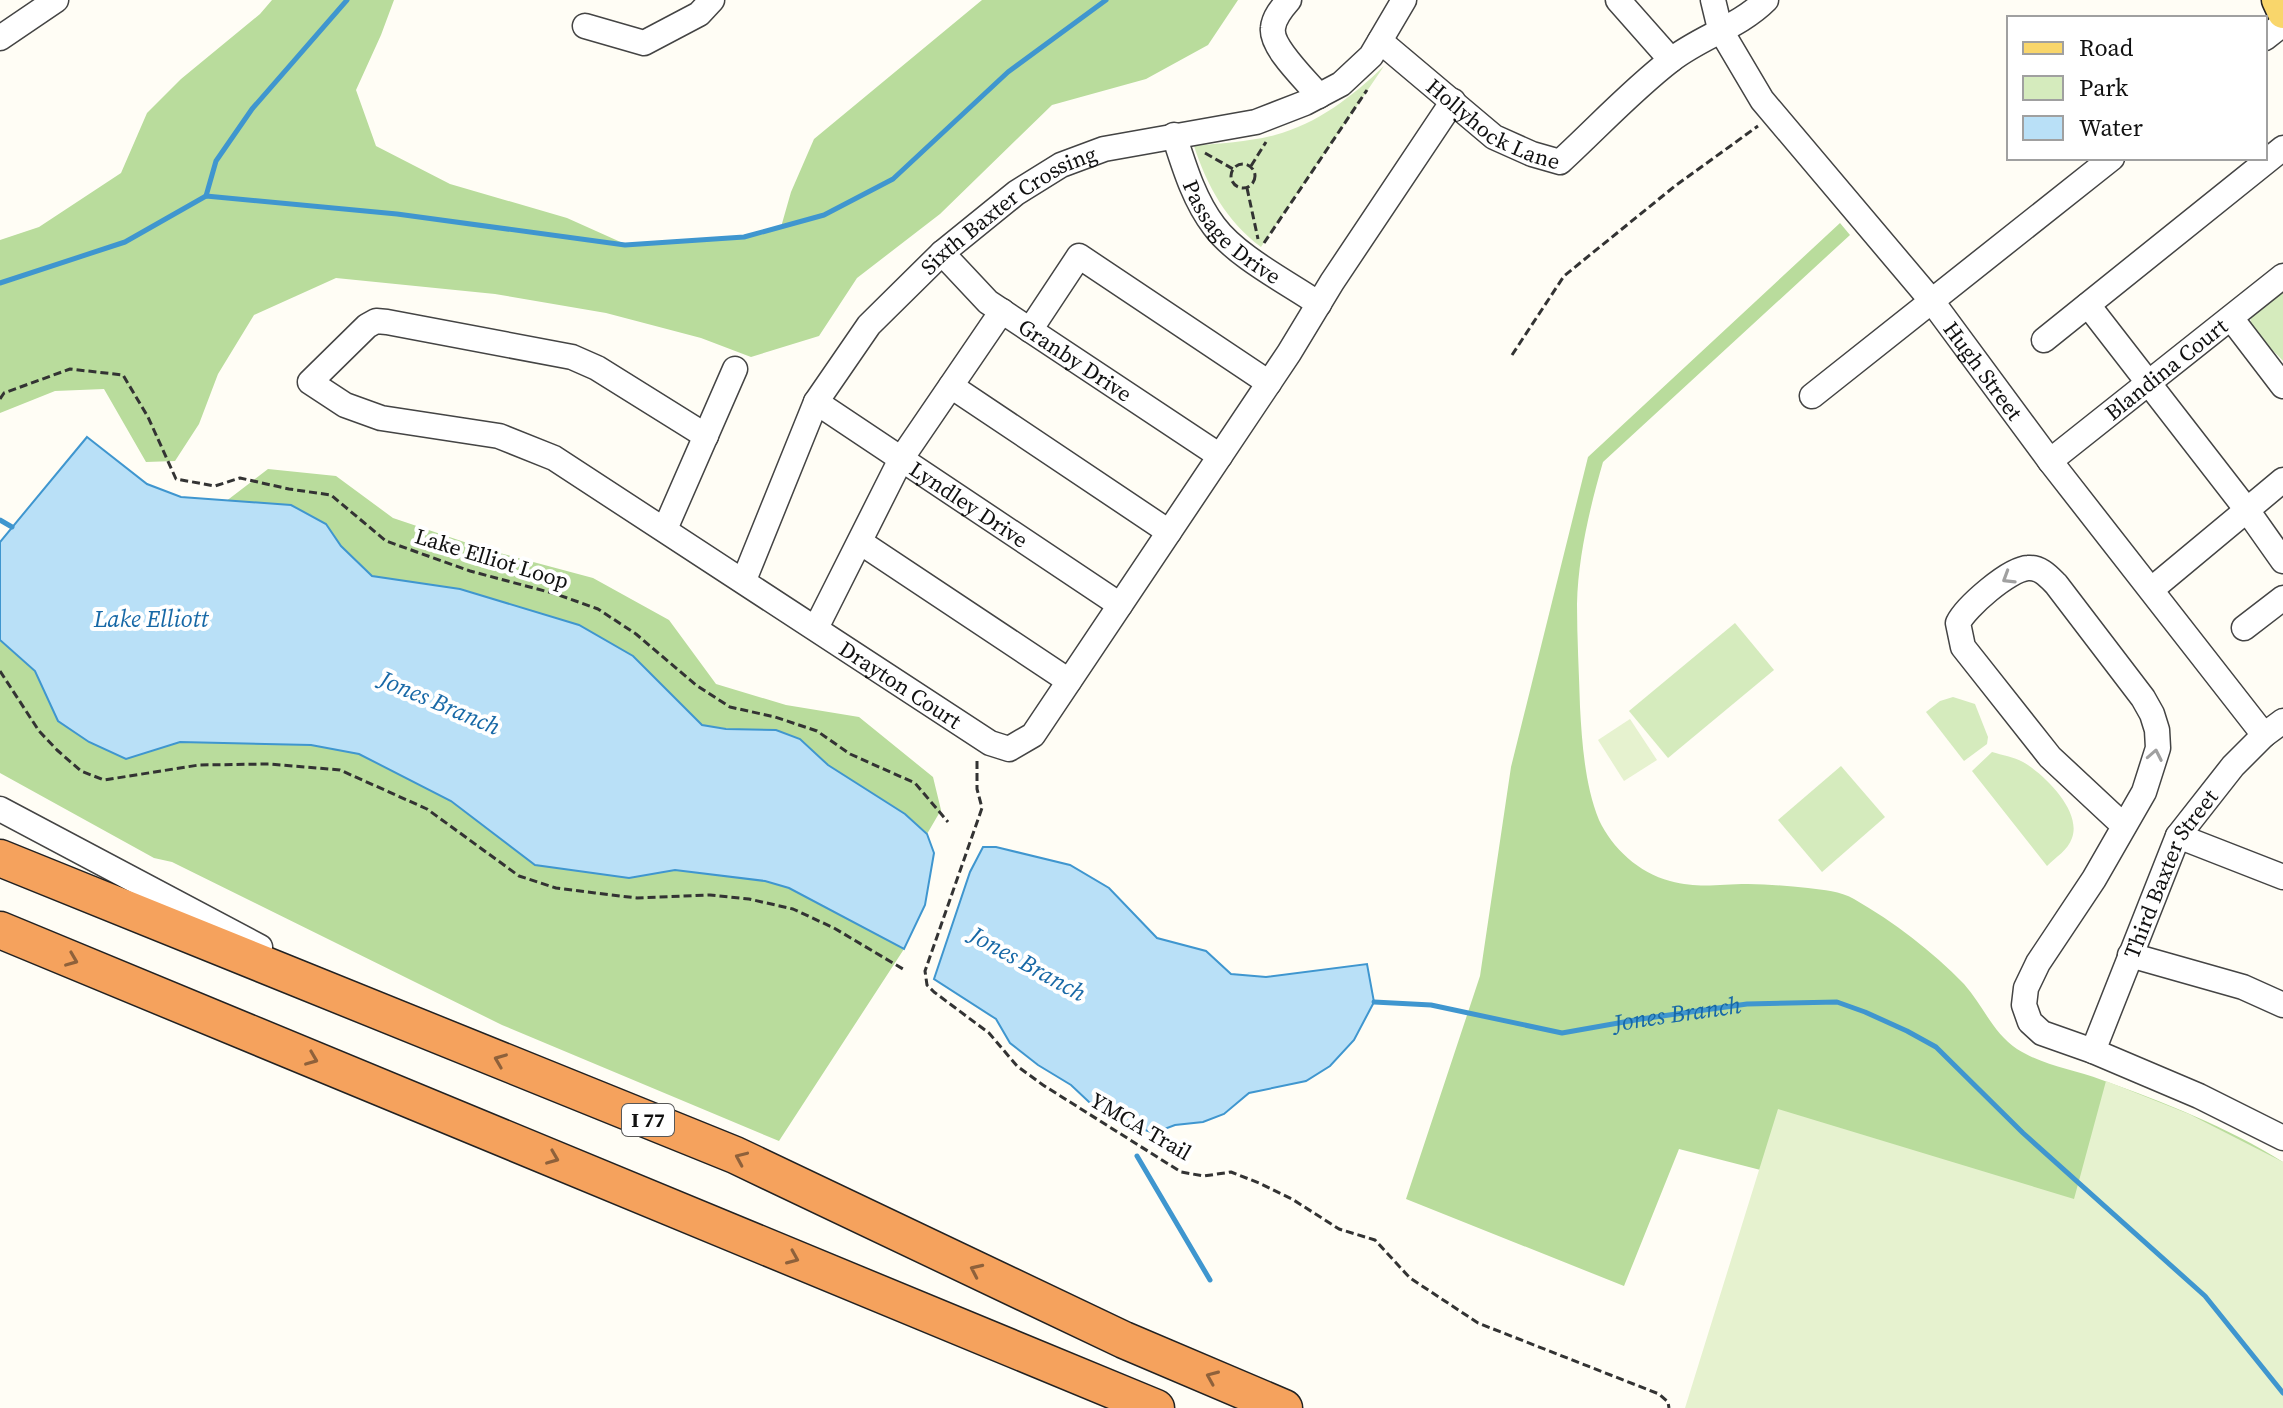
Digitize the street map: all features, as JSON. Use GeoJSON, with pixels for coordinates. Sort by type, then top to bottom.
{"type":"FeatureCollection","features":[{"type":"Feature","properties":{"kind":"highway","name":"I 77"},"geometry":{"type":"LineString","coordinates":[[0,858],[735,1155],[1124,1340],[1284,1408]]}},
{"type":"Feature","properties":{"kind":"highway"},"geometry":{"type":"LineString","coordinates":[[0,930],[1156,1408]]}},
{"type":"Feature","properties":{"kind":"main road"},"geometry":{"type":"LineString","coordinates":[[2277,0],[2283,13]]}},
{"type":"Feature","properties":{"kind":"street"},"geometry":{"type":"LineString","coordinates":[[0,38],[56,0]]}},
{"type":"Feature","properties":{"kind":"street"},"geometry":{"type":"LineString","coordinates":[[585,26],[644,43],[699,14],[712,0]]}},
{"type":"Feature","properties":{"kind":"street"},"geometry":{"type":"LineString","coordinates":[[1289,0],[1272,29],[1274,42],[1319,96]]}},
{"type":"Feature","properties":{"kind":"street","name":"Sixth Baxter Crossing"},"geometry":{"type":"LineString","coordinates":[[744,580],[816,402],[869,325],[942,253],[1016,193],[1061,165],[1104,149],[1184,140],[1256,122],[1341,84],[1371,56],[1404,0]]}},
{"type":"Feature","properties":{"kind":"street"},"geometry":{"type":"LineString","coordinates":[[1618,0],[1671,60]]}},
{"type":"Feature","properties":{"kind":"street","name":"Hugh Street"},"geometry":{"type":"LineString","coordinates":[[1713,0],[1720,29],[1762,100],[1931,300],[2050,461],[2152,589],[2274,728]]}},
{"type":"Feature","properties":{"kind":"street","name":"Hollyhock Lane"},"geometry":{"type":"LineString","coordinates":[[1380,41],[1494,137],[1532,154],[1560,162],[1671,60],[1720,29],[1739,22],[1766,0]]}},
{"type":"Feature","properties":{"kind":"street"},"geometry":{"type":"LineString","coordinates":[[2267,36],[2283,24]]}},
{"type":"Feature","properties":{"kind":"street","name":"Drayton Court"},"geometry":{"type":"LineString","coordinates":[[706,436],[597,368],[572,357],[387,322],[376,321],[367,326],[310,382],[345,405],[381,418],[499,436],[554,458],[982,738],[1009,749],[1033,735],[1453,101]]}},
{"type":"Feature","properties":{"kind":"street","name":"Passage Drive"},"geometry":{"type":"LineString","coordinates":[[1184,140],[1187,177],[1214,227],[1239,250],[1319,304]]}},
{"type":"Feature","properties":{"kind":"street"},"geometry":{"type":"LineString","coordinates":[[2044,340],[2283,148]]}},
{"type":"Feature","properties":{"kind":"street"},"geometry":{"type":"LineString","coordinates":[[1812,396],[2109,160]]}},
{"type":"Feature","properties":{"kind":"street","name":"Granby Drive"},"geometry":{"type":"LineString","coordinates":[[942,253],[988,302],[1220,456]]}},
{"type":"Feature","properties":{"kind":"street"},"geometry":{"type":"LineString","coordinates":[[1030,330],[1079,256],[1269,383]]}},
{"type":"Feature","properties":{"kind":"street","name":"Blandina Court"},"geometry":{"type":"LineString","coordinates":[[2050,461],[2283,276]]}},
{"type":"Feature","properties":{"kind":"street"},"geometry":{"type":"LineString","coordinates":[[2088,305],[2283,561]]}},
{"type":"Feature","properties":{"kind":"street"},"geometry":{"type":"LineString","coordinates":[[816,628],[901,459],[1002,311]]}},
{"type":"Feature","properties":{"kind":"street"},"geometry":{"type":"LineString","coordinates":[[2231,318],[2283,386]]}},
{"type":"Feature","properties":{"kind":"street"},"geometry":{"type":"LineString","coordinates":[[665,529],[735,369]]}},
{"type":"Feature","properties":{"kind":"street"},"geometry":{"type":"LineString","coordinates":[[951,386],[1169,532]]}},
{"type":"Feature","properties":{"kind":"street","name":"Lyndley Drive"},"geometry":{"type":"LineString","coordinates":[[816,402],[1120,605]]}},
{"type":"Feature","properties":{"kind":"street"},"geometry":{"type":"LineString","coordinates":[[2152,589],[2283,480]]}},
{"type":"Feature","properties":{"kind":"street"},"geometry":{"type":"LineString","coordinates":[[860,542],[1069,681]]}},
{"type":"Feature","properties":{"kind":"street"},"geometry":{"type":"LineString","coordinates":[[2124,826],[2050,757],[1963,647],[1958,623],[1963,613],[2012,573],[2028,568],[2043,571],[2056,584],[2143,698],[2157,730],[2158,748],[2144,792],[2094,879],[2038,963],[2026,988],[2024,1005],[2030,1022],[2042,1033],[2199,1096],[2283,1138]]}},
{"type":"Feature","properties":{"kind":"street"},"geometry":{"type":"LineString","coordinates":[[2244,628],[2283,598]]}},
{"type":"Feature","properties":{"kind":"street","name":"Third Baxter Street"},"geometry":{"type":"LineString","coordinates":[[2093,1051],[2178,836],[2233,766],[2274,728]]}},
{"type":"Feature","properties":{"kind":"street"},"geometry":{"type":"LineString","coordinates":[[0,809],[359,1003]]}},
{"type":"Feature","properties":{"kind":"street"},"geometry":{"type":"LineString","coordinates":[[2178,836],[2283,877]]}},
{"type":"Feature","properties":{"kind":"street"},"geometry":{"type":"LineString","coordinates":[[2130,955],[2243,987],[2283,1005]]}},
{"type":"Feature","properties":{"kind":"path"},"geometry":{"type":"LineString","coordinates":[[1247,188],[1260,246],[1375,79]]}},
{"type":"Feature","properties":{"kind":"path"},"geometry":{"type":"LineString","coordinates":[[1512,355],[1564,276],[1675,186],[1774,114]]}},
{"type":"Feature","properties":{"kind":"path"},"geometry":{"type":"LineString","coordinates":[[1251,166],[1270,136]]}},
{"type":"Feature","properties":{"kind":"path"},"geometry":{"type":"LineString","coordinates":[[1184,140],[1233,169]]}},
{"type":"Feature","properties":{"kind":"path"},"geometry":{"type":"LineString","coordinates":[[1241,163],[1251,166],[1256,179],[1247,188],[1233,183],[1233,169],[1241,163]]}},
{"type":"Feature","properties":{"kind":"path","name":"Lake Elliot Loop"},"geometry":{"type":"LineString","coordinates":[[0,399],[4,393],[70,369],[123,375],[148,417],[176,479],[215,486],[240,478],[331,495],[386,541],[470,571],[556,594],[598,609],[636,634],[696,685],[730,707],[817,731],[850,754],[915,783],[948,822]]}},
{"type":"Feature","properties":{"kind":"path"},"geometry":{"type":"LineString","coordinates":[[0,671],[39,731],[57,750],[81,771],[104,780],[199,765],[269,764],[340,770],[427,809],[519,876],[556,888],[595,893],[637,898],[723,896],[793,909],[834,928],[903,969]]}},
{"type":"Feature","properties":{"kind":"path","name":"YMCA Trail"},"geometry":{"type":"LineString","coordinates":[[982,738],[977,763],[977,789],[982,808],[925,971],[927,985],[934,992],[989,1033],[1017,1066],[1043,1085],[1181,1172],[1204,1176],[1231,1172],[1292,1199],[1339,1229],[1375,1240],[1410,1278],[1478,1323],[1659,1394],[1668,1402],[1669,1408]]}},
{"type":"Feature","properties":{"kind":"green space"},"geometry":{"type":"Polygon","coordinates":[[[272,0],[394,0],[356,90],[376,146],[450,184],[567,218],[625,244],[744,237],[781,227],[791,192],[814,139],[982,0],[1238,0],[1208,45],[1146,79],[1052,105],[940,214],[857,278],[819,336],[751,357],[701,338],[606,313],[495,294],[336,278],[254,315],[218,374],[199,424],[175,461],[146,462],[104,389],[55,391],[0,413],[0,240],[39,227],[121,173],[147,113],[181,79],[260,14],[272,0]]]}},
{"type":"Feature","properties":{"kind":"green space"},"geometry":{"type":"Polygon","coordinates":[[[1384,66],[1261,247],[1228,215],[1205,175],[1194,146],[1255,139],[1305,124],[1334,108],[1384,66]]]}},
{"type":"Feature","properties":{"kind":"green space"},"geometry":{"type":"Polygon","coordinates":[[[1840,223],[1850,235],[1603,462],[1586,532],[1577,604],[1583,750],[1590,793],[1599,820],[1611,840],[1637,866],[1670,881],[1700,885],[1786,886],[1849,896],[1898,927],[1939,960],[1964,984],[2001,1035],[2017,1049],[2195,1116],[2283,1162],[2283,1408],[1857,1195],[1679,1149],[1624,1286],[1406,1199],[1480,976],[1511,767],[1588,457],[1840,223]]]}},
{"type":"Feature","properties":{"kind":"green space"},"geometry":{"type":"Polygon","coordinates":[[[2283,287],[2283,361],[2256,335],[2251,314],[2283,287]]]}},
{"type":"Feature","properties":{"kind":"green space"},"geometry":{"type":"Polygon","coordinates":[[[268,469],[336,476],[393,518],[485,549],[593,578],[669,620],[716,684],[786,705],[859,717],[933,777],[941,810],[927,834],[905,814],[828,765],[799,739],[702,725],[633,656],[460,589],[372,576],[341,546],[326,524],[225,502],[268,469]]]}},
{"type":"Feature","properties":{"kind":"green space"},"geometry":{"type":"Polygon","coordinates":[[[1735,623],[1774,670],[1668,758],[1629,711],[1735,623]]]}},
{"type":"Feature","properties":{"kind":"green space"},"geometry":{"type":"Polygon","coordinates":[[[0,640],[35,671],[58,721],[126,759],[180,742],[311,745],[359,754],[451,801],[511,847],[629,878],[675,870],[765,881],[789,888],[904,949],[779,1141],[502,1025],[172,862],[154,858],[0,773],[0,640]]]}},
{"type":"Feature","properties":{"kind":"green space"},"geometry":{"type":"Polygon","coordinates":[[[1953,697],[1975,704],[1988,737],[1987,744],[1964,761],[1926,712],[1940,701],[1953,697]]]}},
{"type":"Feature","properties":{"kind":"green space"},"geometry":{"type":"Polygon","coordinates":[[[1630,719],[1657,760],[1624,781],[1598,740],[1630,719]]]}},
{"type":"Feature","properties":{"kind":"green space"},"geometry":{"type":"Polygon","coordinates":[[[1992,752],[2016,759],[2032,768],[2059,794],[2072,816],[2074,827],[2070,842],[2047,866],[1972,771],[1992,752]]]}},
{"type":"Feature","properties":{"kind":"green space"},"geometry":{"type":"Polygon","coordinates":[[[1841,766],[1885,817],[1822,872],[1778,820],[1841,766]]]}},
{"type":"Feature","properties":{"kind":"green space"},"geometry":{"type":"Polygon","coordinates":[[[2106,1081],[2189,1114],[2283,1162],[2283,1408],[1685,1408],[1778,1109],[2074,1199],[2106,1081]]]}},
{"type":"Feature","properties":{"kind":"water","name":"Lake Elliott"},"geometry":{"type":"Polygon","coordinates":[[[87,437],[147,484],[181,497],[291,505],[326,524],[341,546],[372,576],[460,589],[579,625],[633,656],[702,725],[776,730],[800,739],[828,765],[905,814],[927,834],[934,853],[925,905],[904,949],[789,888],[765,881],[675,870],[629,878],[535,865],[451,801],[359,754],[311,745],[180,742],[126,759],[89,742],[58,721],[35,671],[0,640],[0,542],[87,437]]]}},
{"type":"Feature","properties":{"kind":"water"},"geometry":{"type":"Polygon","coordinates":[[[983,847],[996,847],[1070,865],[1109,888],[1157,938],[1206,951],[1231,974],[1266,977],[1367,964],[1374,1002],[1354,1040],[1330,1066],[1306,1081],[1249,1093],[1224,1114],[1154,1133],[1117,1121],[1010,1043],[996,1019],[934,979],[970,872],[983,847]]]}},
{"type":"Feature","properties":{"kind":"waterway"},"geometry":{"type":"LineString","coordinates":[[206,196],[216,161],[252,109],[347,0]]}},
{"type":"Feature","properties":{"kind":"waterway"},"geometry":{"type":"LineString","coordinates":[[0,283],[125,242],[206,196],[397,214],[625,245],[744,237],[824,215],[893,179],[1008,72],[1106,0]]}},
{"type":"Feature","properties":{"kind":"waterway","name":"Jones Branch"},"geometry":{"type":"LineString","coordinates":[[0,520],[12,527]]}},
{"type":"Feature","properties":{"kind":"waterway","name":"Jones Branch"},"geometry":{"type":"LineString","coordinates":[[1374,1002],[1431,1005],[1562,1033],[1747,1004],[1837,1002],[1865,1012],[1936,1047],[2023,1133],[2205,1296],[2283,1393]]}},
{"type":"Feature","properties":{"kind":"waterway"},"geometry":{"type":"LineString","coordinates":[[1137,1156],[1210,1280]]}}]}
